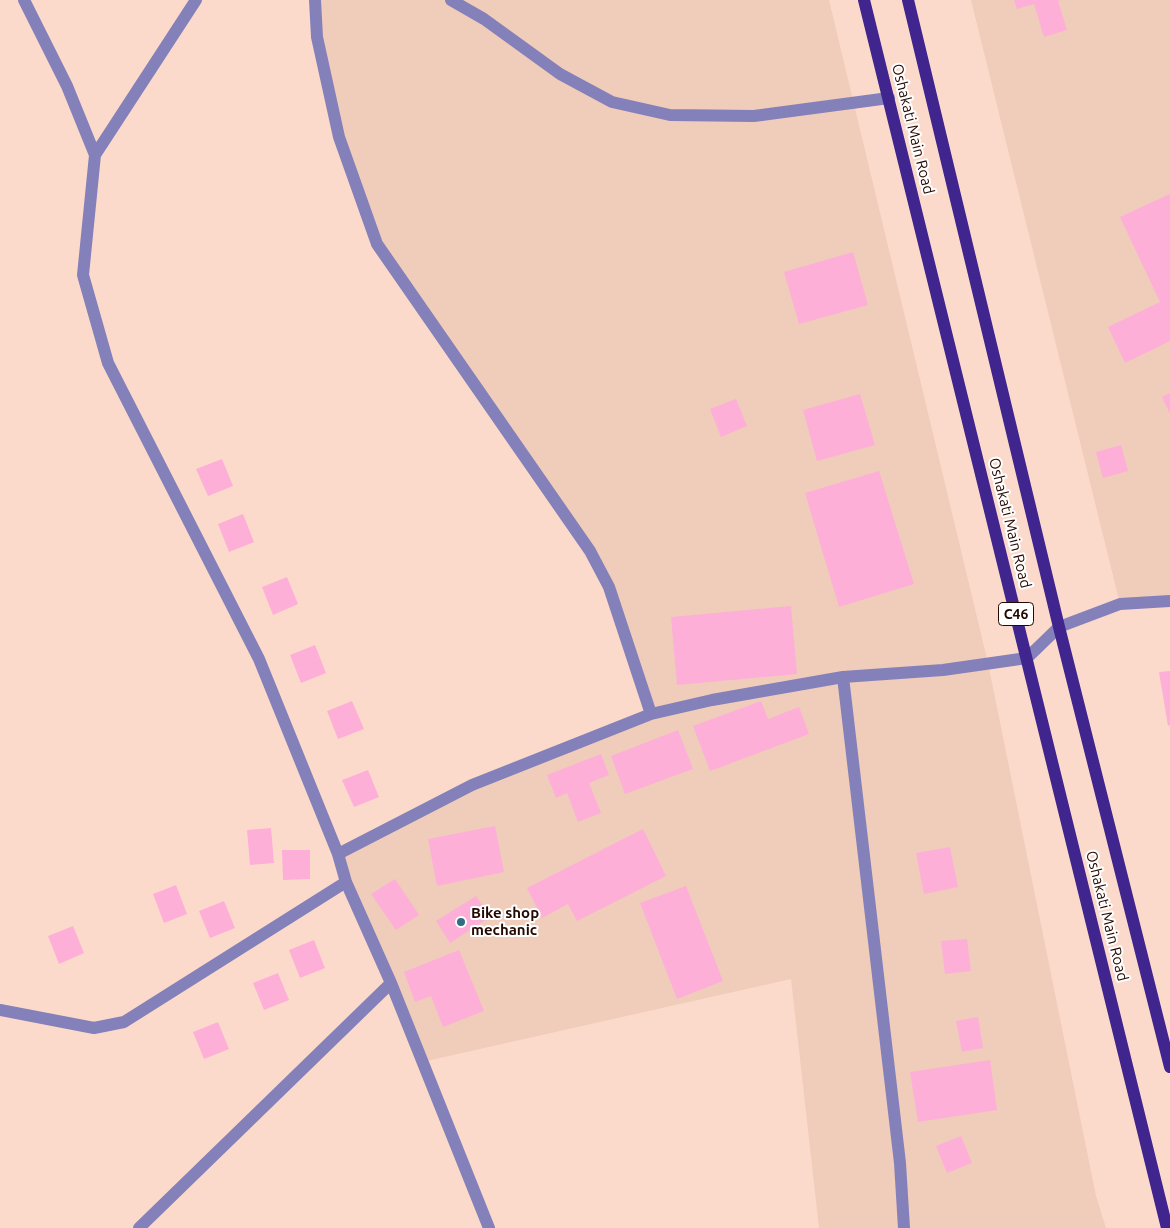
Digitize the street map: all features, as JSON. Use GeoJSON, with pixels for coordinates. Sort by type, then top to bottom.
{"type":"FeatureCollection","features":[{"type":"Feature","properties":{"kind":"main road","name":"Oshakati Main Road"},"geometry":{"type":"LineString","coordinates":[[864,0],[1167,1228]]}},
{"type":"Feature","properties":{"kind":"main road","name":"Oshakati Main Road"},"geometry":{"type":"LineString","coordinates":[[908,0],[1059,627],[1170,1067]]}},
{"type":"Feature","properties":{"kind":"street"},"geometry":{"type":"LineString","coordinates":[[24,0],[67,86],[95,155]]}},
{"type":"Feature","properties":{"kind":"street"},"geometry":{"type":"LineString","coordinates":[[196,0],[95,155],[83,275],[108,363],[260,659],[338,854],[346,882],[392,983],[488,1228]]}},
{"type":"Feature","properties":{"kind":"street"},"geometry":{"type":"LineString","coordinates":[[315,0],[318,37],[339,137],[377,244],[590,551],[609,587],[651,714]]}},
{"type":"Feature","properties":{"kind":"street"},"geometry":{"type":"LineString","coordinates":[[452,0],[484,19],[560,74],[612,102],[670,115],[754,116],[889,98]]}},
{"type":"Feature","properties":{"kind":"street"},"geometry":{"type":"LineString","coordinates":[[338,854],[472,785],[651,714],[712,700],[843,676],[944,670],[1027,658],[1059,627],[1120,604],[1170,601]]}},
{"type":"Feature","properties":{"kind":"street"},"geometry":{"type":"LineString","coordinates":[[843,676],[900,1163],[904,1228]]}},
{"type":"Feature","properties":{"kind":"street"},"geometry":{"type":"LineString","coordinates":[[0,1010],[94,1028],[124,1022],[346,882]]}},
{"type":"Feature","properties":{"kind":"street"},"geometry":{"type":"LineString","coordinates":[[139,1228],[392,983]]}},
{"type":"Feature","properties":{"kind":"shaded area"},"geometry":{"type":"Polygon","coordinates":[[[315,0],[829,0],[988,663],[1096,1196],[1106,1228],[819,1228],[791,979],[422,1062],[338,854],[472,785],[651,714],[609,587],[377,244],[339,137],[315,0]]]}},
{"type":"Feature","properties":{"kind":"shaded area"},"geometry":{"type":"Polygon","coordinates":[[[971,0],[1170,0],[1170,601],[1120,604],[971,0]]]}},
{"type":"Feature","properties":{"kind":"building"},"geometry":{"type":"Polygon","coordinates":[[[1014,0],[1061,0],[1058,1],[1067,30],[1044,37],[1034,4],[1017,9],[1014,0]]]}},
{"type":"Feature","properties":{"kind":"building"},"geometry":{"type":"Polygon","coordinates":[[[1170,194],[1170,341],[1125,363],[1108,327],[1160,302],[1120,217],[1170,194]]]}},
{"type":"Feature","properties":{"kind":"building"},"geometry":{"type":"Polygon","coordinates":[[[853,252],[868,305],[799,324],[784,272],[853,252]]]}},
{"type":"Feature","properties":{"kind":"building"},"geometry":{"type":"Polygon","coordinates":[[[1170,393],[1170,414],[1162,397],[1170,393]]]}},
{"type":"Feature","properties":{"kind":"building"},"geometry":{"type":"Polygon","coordinates":[[[860,394],[875,445],[817,461],[803,410],[860,394]]]}},
{"type":"Feature","properties":{"kind":"building"},"geometry":{"type":"Polygon","coordinates":[[[736,399],[747,426],[721,437],[710,409],[736,399]]]}},
{"type":"Feature","properties":{"kind":"building"},"geometry":{"type":"Polygon","coordinates":[[[1121,445],[1128,471],[1103,478],[1096,452],[1121,445]]]}},
{"type":"Feature","properties":{"kind":"building"},"geometry":{"type":"Polygon","coordinates":[[[222,459],[233,486],[208,496],[196,469],[222,459]]]}},
{"type":"Feature","properties":{"kind":"building"},"geometry":{"type":"Polygon","coordinates":[[[879,471],[914,584],[839,607],[805,493],[879,471]]]}},
{"type":"Feature","properties":{"kind":"building"},"geometry":{"type":"Polygon","coordinates":[[[243,514],[254,542],[229,552],[218,524],[243,514]]]}},
{"type":"Feature","properties":{"kind":"building"},"geometry":{"type":"Polygon","coordinates":[[[287,577],[298,604],[273,615],[262,587],[287,577]]]}},
{"type":"Feature","properties":{"kind":"building"},"geometry":{"type":"Polygon","coordinates":[[[791,606],[797,674],[677,685],[671,617],[791,606]]]}},
{"type":"Feature","properties":{"kind":"building"},"geometry":{"type":"Polygon","coordinates":[[[315,645],[326,673],[301,683],[290,655],[315,645]]]}},
{"type":"Feature","properties":{"kind":"building"},"geometry":{"type":"Polygon","coordinates":[[[1170,671],[1170,725],[1168,726],[1159,672],[1170,671]]]}},
{"type":"Feature","properties":{"kind":"building"},"geometry":{"type":"Polygon","coordinates":[[[352,701],[364,729],[338,739],[327,711],[352,701]]]}},
{"type":"Feature","properties":{"kind":"building"},"geometry":{"type":"Polygon","coordinates":[[[761,701],[768,719],[799,707],[809,734],[710,771],[693,726],[761,701]]]}},
{"type":"Feature","properties":{"kind":"building"},"geometry":{"type":"Polygon","coordinates":[[[678,730],[693,769],[625,794],[611,756],[678,730]]]}},
{"type":"Feature","properties":{"kind":"building"},"geometry":{"type":"Polygon","coordinates":[[[601,754],[609,775],[589,783],[601,813],[578,822],[567,793],[556,798],[547,775],[601,754]]]}},
{"type":"Feature","properties":{"kind":"building"},"geometry":{"type":"Polygon","coordinates":[[[368,770],[379,797],[354,807],[342,780],[368,770]]]}},
{"type":"Feature","properties":{"kind":"building"},"geometry":{"type":"Polygon","coordinates":[[[495,826],[504,872],[437,886],[428,839],[495,826]]]}},
{"type":"Feature","properties":{"kind":"building"},"geometry":{"type":"Polygon","coordinates":[[[271,828],[274,863],[250,865],[247,830],[271,828]]]}},
{"type":"Feature","properties":{"kind":"building"},"geometry":{"type":"Polygon","coordinates":[[[643,829],[666,876],[577,921],[568,904],[542,918],[527,888],[643,829]]]}},
{"type":"Feature","properties":{"kind":"building"},"geometry":{"type":"Polygon","coordinates":[[[950,847],[958,887],[924,894],[916,853],[950,847]]]}},
{"type":"Feature","properties":{"kind":"building"},"geometry":{"type":"Polygon","coordinates":[[[282,850],[310,850],[310,879],[283,880],[282,850]]]}},
{"type":"Feature","properties":{"kind":"building"},"geometry":{"type":"Polygon","coordinates":[[[395,879],[419,915],[396,930],[371,894],[395,879]]]}},
{"type":"Feature","properties":{"kind":"building"},"geometry":{"type":"Polygon","coordinates":[[[176,885],[187,914],[164,923],[153,894],[176,885]]]}},
{"type":"Feature","properties":{"kind":"building"},"geometry":{"type":"Polygon","coordinates":[[[686,886],[723,981],[677,999],[640,903],[686,886]]]}},
{"type":"Feature","properties":{"kind":"building"},"geometry":{"type":"Polygon","coordinates":[[[476,896],[490,917],[450,943],[436,921],[476,896]]]}},
{"type":"Feature","properties":{"kind":"building"},"geometry":{"type":"Polygon","coordinates":[[[224,901],[235,928],[210,938],[199,911],[224,901]]]}},
{"type":"Feature","properties":{"kind":"building"},"geometry":{"type":"Polygon","coordinates":[[[73,926],[84,953],[59,964],[48,936],[73,926]]]}},
{"type":"Feature","properties":{"kind":"building"},"geometry":{"type":"Polygon","coordinates":[[[967,939],[971,971],[945,974],[941,941],[967,939]]]}},
{"type":"Feature","properties":{"kind":"building"},"geometry":{"type":"Polygon","coordinates":[[[314,940],[325,968],[300,978],[289,950],[314,940]]]}},
{"type":"Feature","properties":{"kind":"building"},"geometry":{"type":"Polygon","coordinates":[[[459,950],[484,1011],[443,1027],[431,996],[415,1002],[404,972],[459,950]]]}},
{"type":"Feature","properties":{"kind":"building"},"geometry":{"type":"Polygon","coordinates":[[[278,973],[289,1000],[264,1010],[253,983],[278,973]]]}},
{"type":"Feature","properties":{"kind":"building"},"geometry":{"type":"Polygon","coordinates":[[[978,1017],[983,1048],[962,1052],[956,1021],[978,1017]]]}},
{"type":"Feature","properties":{"kind":"building"},"geometry":{"type":"Polygon","coordinates":[[[218,1022],[229,1049],[204,1059],[193,1032],[218,1022]]]}},
{"type":"Feature","properties":{"kind":"building"},"geometry":{"type":"Polygon","coordinates":[[[990,1060],[997,1110],[918,1122],[910,1072],[990,1060]]]}},
{"type":"Feature","properties":{"kind":"building"},"geometry":{"type":"Polygon","coordinates":[[[961,1136],[972,1163],[947,1173],[936,1146],[961,1136]]]}},
{"type":"Feature","properties":{"kind":"place","name":"Bike shop mechanic"},"geometry":{"type":"Point","coordinates":[461,922]}}]}
